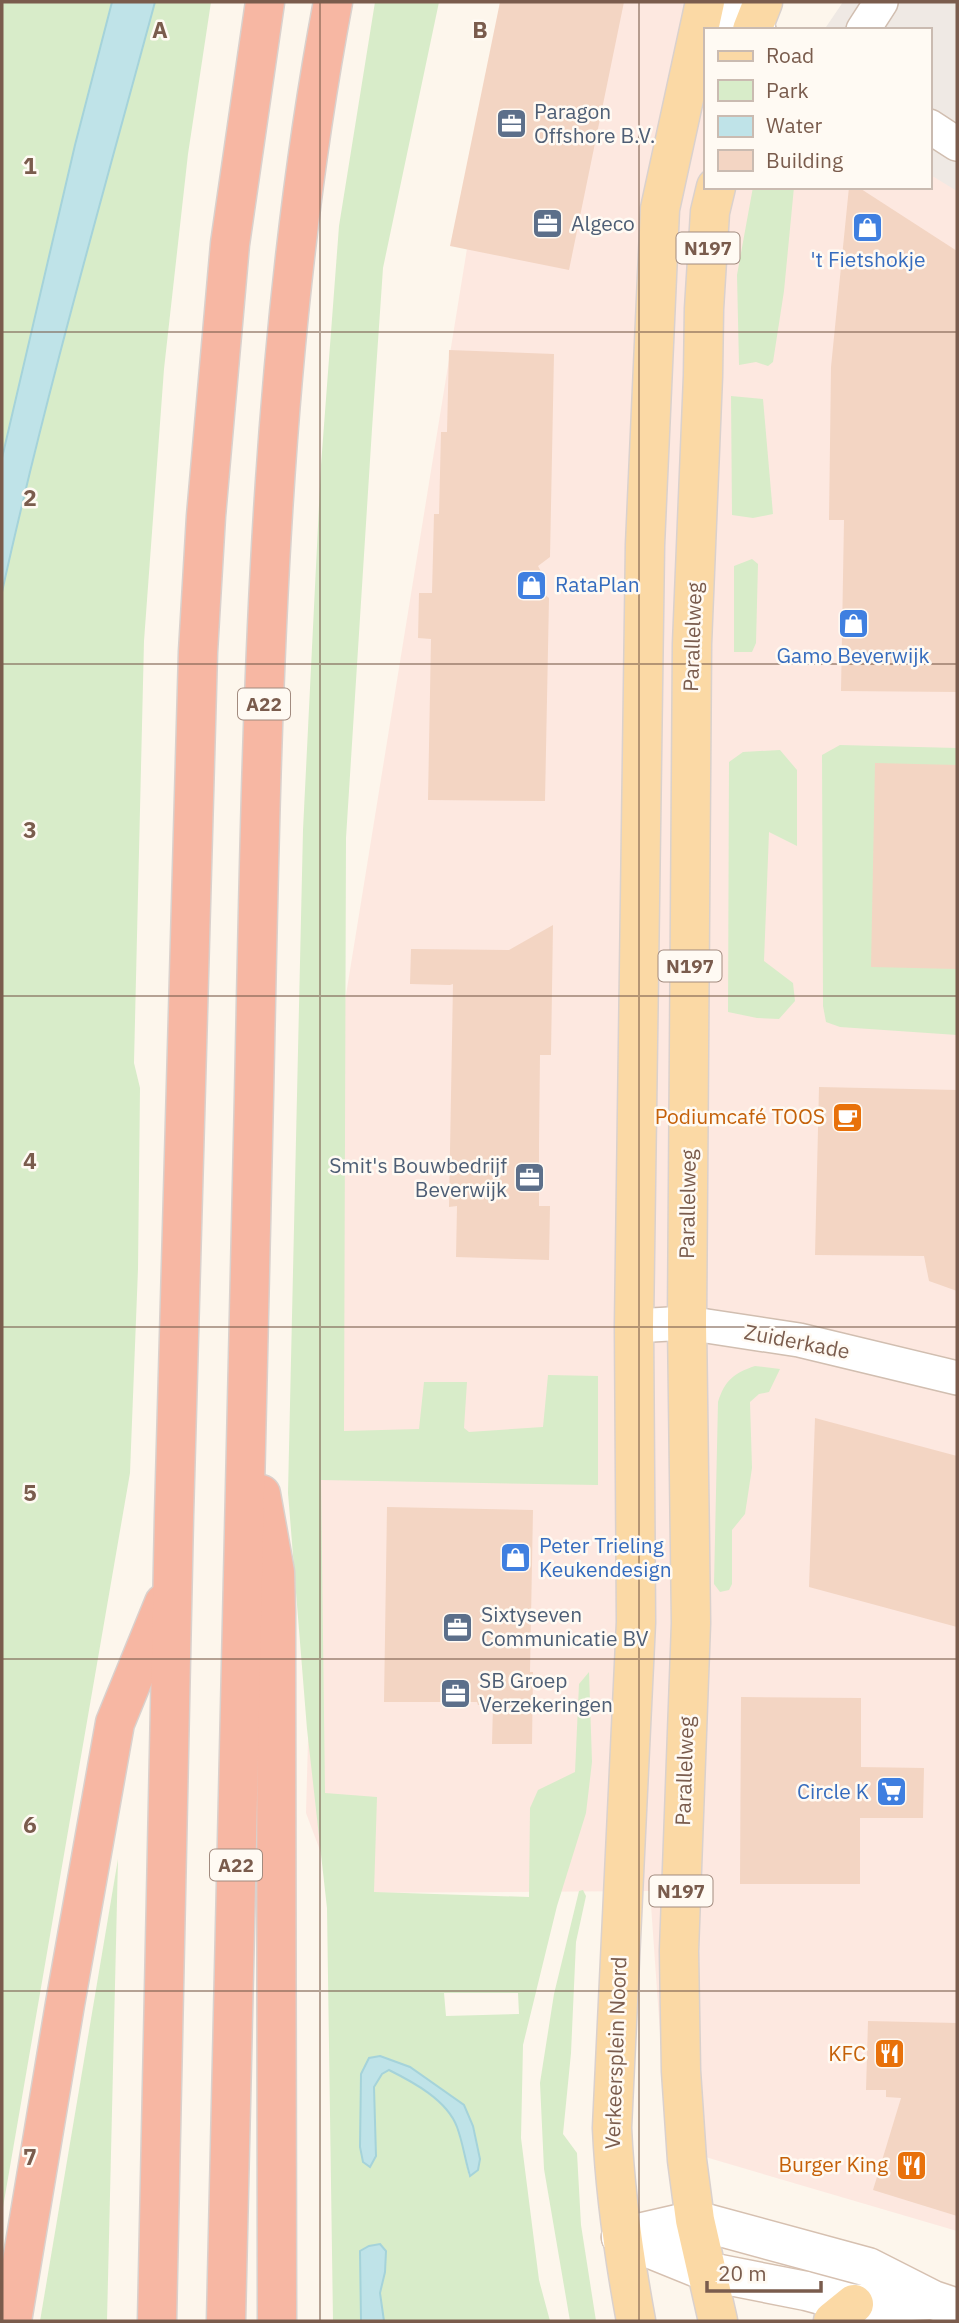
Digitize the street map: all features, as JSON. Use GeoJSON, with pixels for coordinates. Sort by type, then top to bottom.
{"type":"FeatureCollection","features":[{"type":"Feature","properties":{"kind":"highway"},"geometry":{"type":"LineString","coordinates":[[156,2321],[196,735],[205,530],[230,244],[265,2]]}},
{"type":"Feature","properties":{"kind":"highway","name":"A22"},"geometry":{"type":"LineString","coordinates":[[226,2321],[266,643],[278,425],[291,278],[309,144],[333,2]]}},
{"type":"Feature","properties":{"kind":"highway","name":"A22"},"geometry":{"type":"LineString","coordinates":[[246,1410],[275,1572],[277,2321]]}},
{"type":"Feature","properties":{"kind":"highway"},"geometry":{"type":"LineString","coordinates":[[12,2321],[115,1723],[173,1583]]}},
{"type":"Feature","properties":{"kind":"main road","name":"N197"},"geometry":{"type":"LineString","coordinates":[[634,1325],[645,545],[660,209],[705,2]]}},
{"type":"Feature","properties":{"kind":"main road","name":"Parallelweg"},"geometry":{"type":"LineString","coordinates":[[695,2221],[687,2160],[681,2071],[678,1951],[691,1623],[687,1323],[692,644],[704,309],[710,212],[716,189]]}},
{"type":"Feature","properties":{"kind":"main road","name":"Verkeersplein Noord"},"geometry":{"type":"LineString","coordinates":[[634,1325],[636,1622],[612,2127],[621,2237],[636,2321]]}},
{"type":"Feature","properties":{"kind":"main road","name":"N197"},"geometry":{"type":"LineString","coordinates":[[695,2221],[718,2321]]}},
{"type":"Feature","properties":{"kind":"street"},"geometry":{"type":"LineString","coordinates":[[705,2],[757,22]]}},
{"type":"Feature","properties":{"kind":"street"},"geometry":{"type":"LineString","coordinates":[[864,28],[881,2]]}},
{"type":"Feature","properties":{"kind":"street"},"geometry":{"type":"LineString","coordinates":[[931,127],[957,144]]}},
{"type":"Feature","properties":{"kind":"street","name":"Zuiderkade"},"geometry":{"type":"LineString","coordinates":[[634,1325],[687,1323],[799,1340],[957,1378]]}},
{"type":"Feature","properties":{"kind":"street"},"geometry":{"type":"LineString","coordinates":[[621,2237],[695,2221],[868,2266],[940,2310]]}},
{"type":"Feature","properties":{"kind":"street"},"geometry":{"type":"LineString","coordinates":[[621,2237],[705,2270],[806,2291],[844,2313],[940,2310]]}},
{"type":"Feature","properties":{"kind":"shaded area"},"geometry":{"type":"Polygon","coordinates":[[[507,2],[757,2],[744,28],[704,28],[704,189],[931,189],[931,170],[957,185],[957,2231],[668,2146],[650,1891],[336,1893],[306,1813],[311,1630],[309,1223],[507,2]]]}},
{"type":"Feature","properties":{"kind":"shaded area"},"geometry":{"type":"Polygon","coordinates":[[[843,2],[957,2],[957,191],[931,175],[931,28],[825,28],[843,2]]]}},
{"type":"Feature","properties":{"kind":"green space"},"geometry":{"type":"Polygon","coordinates":[[[2,2],[112,2],[75,145],[2,458],[2,2]]]}},
{"type":"Feature","properties":{"kind":"green space"},"geometry":{"type":"Polygon","coordinates":[[[155,2],[211,2],[188,154],[164,369],[144,641],[134,1063],[140,1088],[138,1269],[130,1473],[2,2213],[2,592],[56,370],[155,2]]]}},
{"type":"Feature","properties":{"kind":"green space"},"geometry":{"type":"Polygon","coordinates":[[[375,2],[439,2],[383,268],[372,429],[346,838],[344,1431],[419,1429],[424,1382],[467,1382],[464,1428],[469,1432],[543,1427],[548,1375],[598,1376],[598,1485],[321,1480],[325,1793],[377,1797],[374,1892],[529,1897],[530,1808],[538,1790],[575,1772],[579,1684],[589,1672],[592,1762],[586,1813],[557,1906],[523,2045],[521,2138],[539,2280],[550,2321],[384,2321],[380,2292],[385,2272],[360,2251],[361,2321],[333,2321],[327,1908],[307,1729],[288,1493],[303,830],[321,465],[339,226],[375,2]],[[444,1993],[446,2016],[519,2014],[518,1993],[444,1993]],[[380,2056],[361,2074],[376,2157],[374,2087],[382,2074],[389,2070],[428,2093],[452,2117],[461,2139],[469,2176],[480,2159],[473,2126],[464,2105],[410,2067],[380,2056]]]}},
{"type":"Feature","properties":{"kind":"green space"},"geometry":{"type":"Polygon","coordinates":[[[753,189],[794,189],[784,291],[773,362],[768,366],[756,362],[739,365],[737,275],[753,189]]]}},
{"type":"Feature","properties":{"kind":"green space"},"geometry":{"type":"Polygon","coordinates":[[[731,396],[763,399],[773,514],[753,518],[732,515],[731,396]]]}},
{"type":"Feature","properties":{"kind":"green space"},"geometry":{"type":"Polygon","coordinates":[[[752,559],[758,564],[756,643],[752,652],[734,652],[734,566],[752,559]]]}},
{"type":"Feature","properties":{"kind":"green space"},"geometry":{"type":"Polygon","coordinates":[[[840,745],[957,748],[957,1035],[840,1027],[826,1022],[823,1006],[822,755],[840,745]]]}},
{"type":"Feature","properties":{"kind":"green space"},"geometry":{"type":"Polygon","coordinates":[[[780,750],[797,770],[797,846],[769,832],[764,961],[793,983],[795,1001],[779,1019],[728,1012],[729,762],[743,752],[780,750]]]}},
{"type":"Feature","properties":{"kind":"green space"},"geometry":{"type":"Polygon","coordinates":[[[755,1366],[780,1369],[769,1392],[759,1394],[750,1402],[752,1468],[745,1514],[732,1530],[732,1584],[729,1590],[720,1592],[714,1584],[718,1402],[731,1378],[755,1366]]]}},
{"type":"Feature","properties":{"kind":"green space"},"geometry":{"type":"Polygon","coordinates":[[[118,1859],[107,2321],[40,2321],[118,1859]]]}},
{"type":"Feature","properties":{"kind":"green space"},"geometry":{"type":"Polygon","coordinates":[[[583,1890],[586,1896],[576,1942],[571,2053],[563,2134],[577,2153],[581,2225],[596,2321],[570,2321],[544,2169],[540,2083],[554,1994],[579,1891],[583,1890]]]}},
{"type":"Feature","properties":{"kind":"water"},"geometry":{"type":"Polygon","coordinates":[[[112,2],[155,2],[56,370],[2,592],[2,458],[75,145],[112,2]]]}},
{"type":"Feature","properties":{"kind":"water"},"geometry":{"type":"Polygon","coordinates":[[[380,2056],[410,2067],[464,2105],[473,2126],[480,2159],[478,2170],[470,2176],[457,2127],[446,2108],[418,2086],[389,2070],[382,2074],[374,2087],[376,2156],[370,2167],[363,2162],[360,2147],[361,2074],[369,2058],[380,2056]]]}},
{"type":"Feature","properties":{"kind":"water"},"geometry":{"type":"Polygon","coordinates":[[[380,2244],[386,2251],[380,2293],[384,2321],[361,2321],[360,2251],[380,2244]]]}},
{"type":"Feature","properties":{"kind":"building"},"geometry":{"type":"Polygon","coordinates":[[[500,2],[624,2],[569,270],[450,246],[500,2]]]}},
{"type":"Feature","properties":{"kind":"building"},"geometry":{"type":"Polygon","coordinates":[[[849,189],[861,189],[957,251],[957,692],[841,691],[844,520],[829,520],[831,367],[849,189]]]}},
{"type":"Feature","properties":{"kind":"building"},"geometry":{"type":"Polygon","coordinates":[[[449,350],[554,354],[550,557],[538,566],[544,577],[539,590],[549,598],[545,801],[428,800],[431,639],[418,638],[419,593],[432,593],[434,514],[439,514],[441,432],[447,432],[449,350]]]}},
{"type":"Feature","properties":{"kind":"building"},"geometry":{"type":"Polygon","coordinates":[[[875,763],[957,765],[957,969],[871,967],[875,763]]]}},
{"type":"Feature","properties":{"kind":"building"},"geometry":{"type":"Polygon","coordinates":[[[553,925],[551,1055],[540,1055],[539,1206],[550,1206],[549,1260],[456,1257],[457,1206],[449,1207],[453,984],[410,984],[411,949],[509,950],[553,925]]]}},
{"type":"Feature","properties":{"kind":"building"},"geometry":{"type":"Polygon","coordinates":[[[819,1087],[957,1090],[957,1291],[929,1281],[924,1256],[815,1255],[819,1087]]]}},
{"type":"Feature","properties":{"kind":"building"},"geometry":{"type":"Polygon","coordinates":[[[815,1418],[957,1456],[957,1627],[809,1587],[815,1418]]]}},
{"type":"Feature","properties":{"kind":"building"},"geometry":{"type":"Polygon","coordinates":[[[387,1507],[533,1510],[530,1672],[533,1672],[532,1744],[492,1744],[493,1705],[478,1705],[477,1702],[384,1702],[387,1507]]]}},
{"type":"Feature","properties":{"kind":"building"},"geometry":{"type":"Polygon","coordinates":[[[741,1697],[861,1698],[861,1767],[924,1768],[923,1818],[860,1818],[860,1884],[740,1884],[741,1697]]]}},
{"type":"Feature","properties":{"kind":"building"},"geometry":{"type":"Polygon","coordinates":[[[868,2021],[957,2023],[957,2216],[873,2190],[901,2098],[886,2097],[886,2090],[866,2090],[868,2021]]]}},
{"type":"Feature","properties":{"kind":"place","name":"Paragon Offshore B.V."},"geometry":{"type":"Point","coordinates":[511,124]}},
{"type":"Feature","properties":{"kind":"place","name":"Algeco"},"geometry":{"type":"Point","coordinates":[548,224]}},
{"type":"Feature","properties":{"kind":"place","name":"'t Fietshokje"},"geometry":{"type":"Point","coordinates":[868,228]}},
{"type":"Feature","properties":{"kind":"place","name":"RataPlan"},"geometry":{"type":"Point","coordinates":[532,585]}},
{"type":"Feature","properties":{"kind":"place","name":"Gamo Beverwijk"},"geometry":{"type":"Point","coordinates":[853,624]}},
{"type":"Feature","properties":{"kind":"place","name":"Podiumcafé TOOS"},"geometry":{"type":"Point","coordinates":[848,1117]}},
{"type":"Feature","properties":{"kind":"place","name":"Smit's Bouwbedrijf Beverwijk"},"geometry":{"type":"Point","coordinates":[530,1178]}},
{"type":"Feature","properties":{"kind":"place","name":"Peter Trieling Keukendesign"},"geometry":{"type":"Point","coordinates":[516,1558]}},
{"type":"Feature","properties":{"kind":"place","name":"Sixtyseven Communicatie BV"},"geometry":{"type":"Point","coordinates":[458,1627]}},
{"type":"Feature","properties":{"kind":"place","name":"SB Groep Verzekeringen"},"geometry":{"type":"Point","coordinates":[456,1693]}},
{"type":"Feature","properties":{"kind":"place","name":"Circle K"},"geometry":{"type":"Point","coordinates":[892,1792]}},
{"type":"Feature","properties":{"kind":"place","name":"KFC"},"geometry":{"type":"Point","coordinates":[889,2054]}},
{"type":"Feature","properties":{"kind":"place","name":"Burger King"},"geometry":{"type":"Point","coordinates":[911,2165]}}]}
